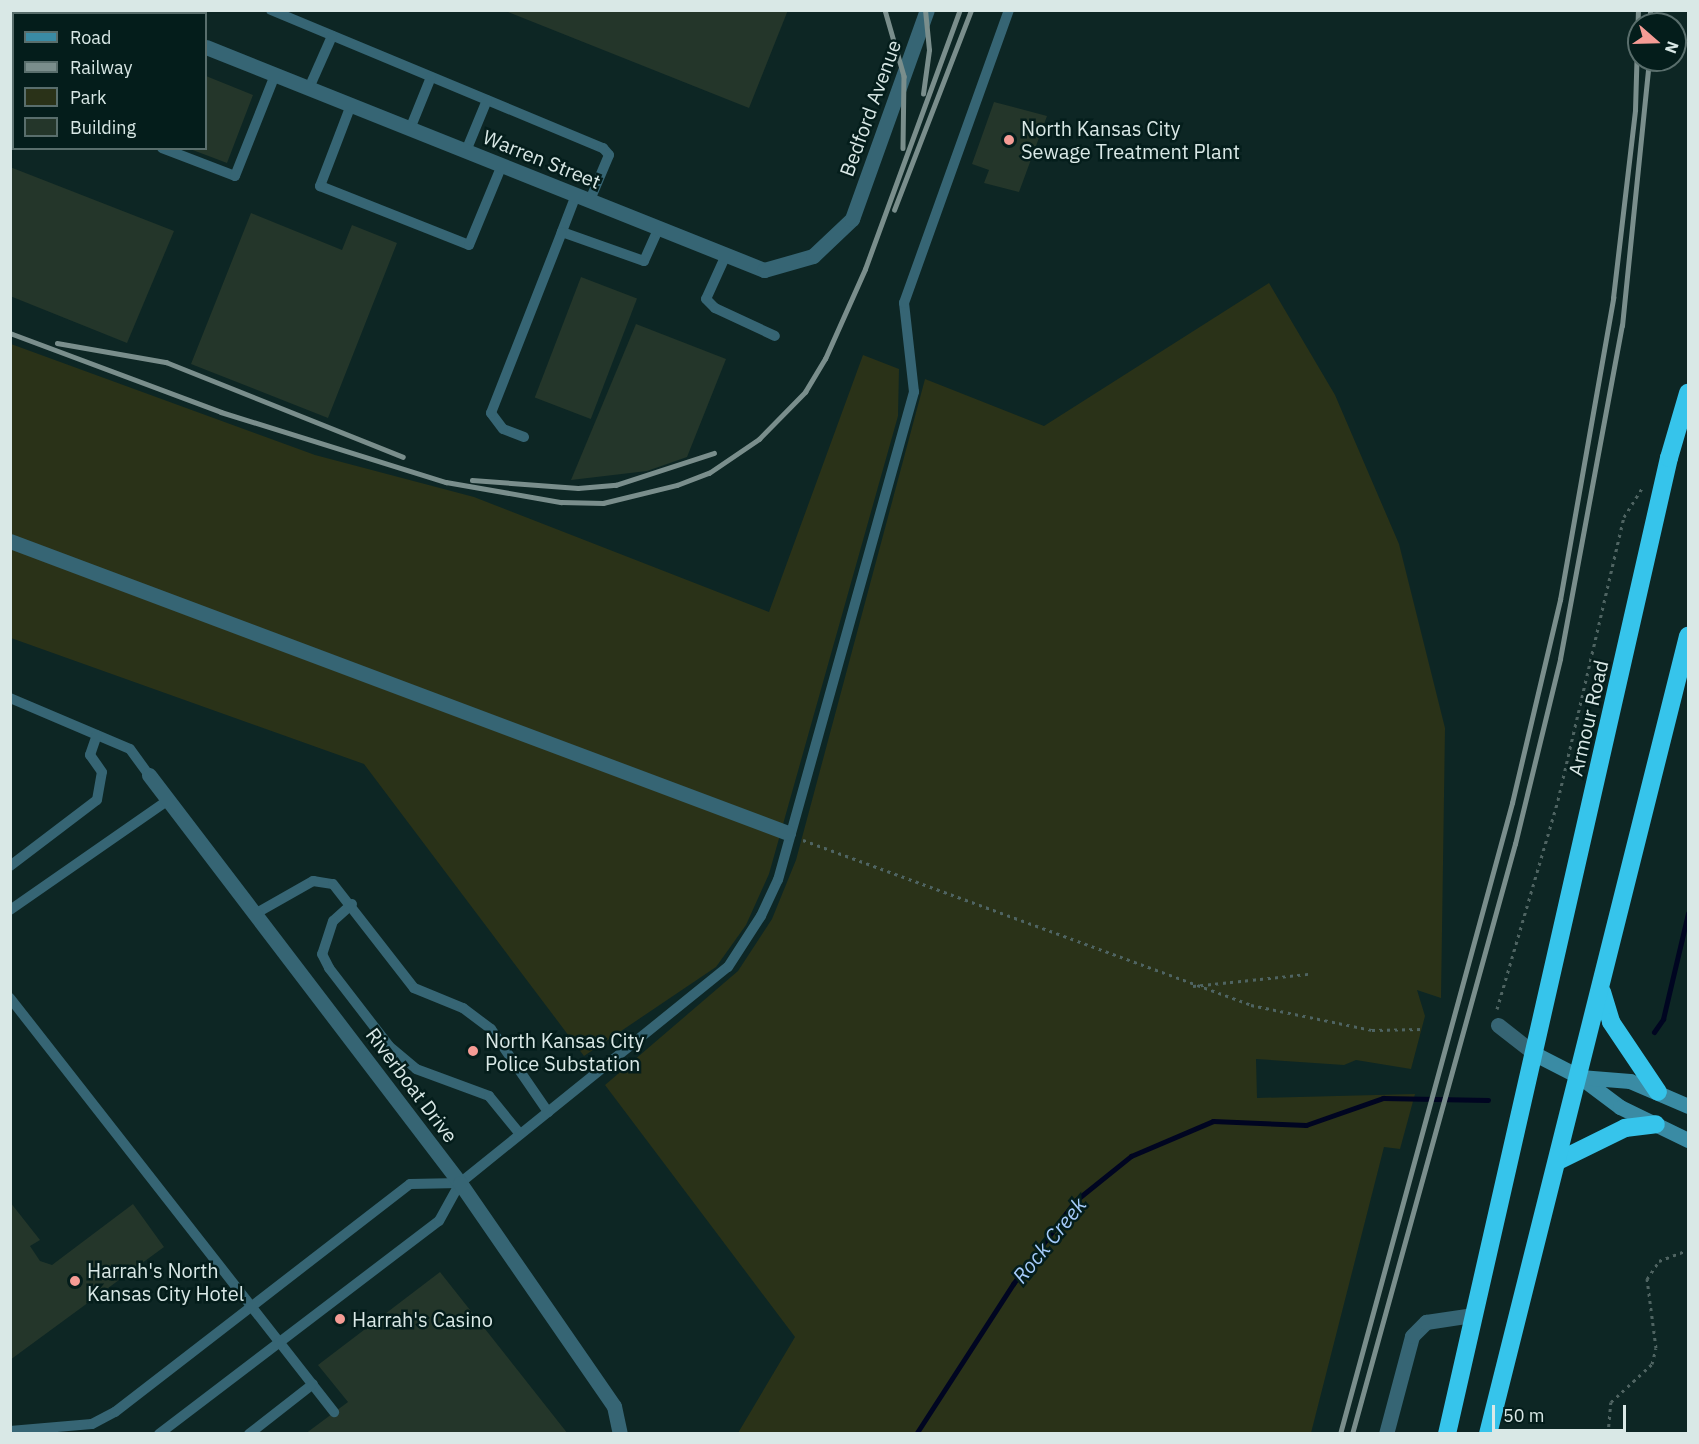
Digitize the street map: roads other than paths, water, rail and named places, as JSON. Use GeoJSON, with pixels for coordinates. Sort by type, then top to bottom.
{"type":"FeatureCollection","features":[{"type":"Feature","properties":{"kind":"highway","name":"Armour Road"},"geometry":{"type":"LineString","coordinates":[[1447,1434],[1669,458],[1689,393]]}},
{"type":"Feature","properties":{"kind":"highway"},"geometry":{"type":"LineString","coordinates":[[1488,1434],[1581,1077],[1689,636]]}},
{"type":"Feature","properties":{"kind":"highway"},"geometry":{"type":"LineString","coordinates":[[1602,991],[1611,1022],[1658,1092]]}},
{"type":"Feature","properties":{"kind":"highway"},"geometry":{"type":"LineString","coordinates":[[1558,1161],[1603,1136],[1656,1124]]}},
{"type":"Feature","properties":{"kind":"street","name":"Bedford Avenue"},"geometry":{"type":"LineString","coordinates":[[852,219],[927,10]]}},
{"type":"Feature","properties":{"kind":"street","name":"Warren Street"},"geometry":{"type":"LineString","coordinates":[[207,47],[764,270],[789,265],[824,249],[852,219]]}},
{"type":"Feature","properties":{"kind":"street"},"geometry":{"type":"LineString","coordinates":[[10,541],[788,833]]}},
{"type":"Feature","properties":{"kind":"street","name":"Riverboat Drive"},"geometry":{"type":"LineString","coordinates":[[149,775],[460,1183],[614,1406],[620,1434]]}},
{"type":"Feature","properties":{"kind":"street"},"geometry":{"type":"LineString","coordinates":[[1498,1025],[1534,1054],[1581,1077],[1620,1107],[1689,1140]]}},
{"type":"Feature","properties":{"kind":"street"},"geometry":{"type":"LineString","coordinates":[[1581,1077],[1630,1081],[1689,1106]]}},
{"type":"Feature","properties":{"kind":"street"},"geometry":{"type":"LineString","coordinates":[[1386,1434],[1412,1336],[1426,1322],[1473,1315]]}},
{"type":"Feature","properties":{"kind":"lane"},"geometry":{"type":"LineString","coordinates":[[272,10],[603,148],[609,154],[562,232],[491,413],[503,429],[524,437]]}},
{"type":"Feature","properties":{"kind":"lane"},"geometry":{"type":"LineString","coordinates":[[159,1434],[439,1221],[460,1183],[728,967],[778,880],[788,833],[914,392],[904,303],[1009,10]]}},
{"type":"Feature","properties":{"kind":"lane"},"geometry":{"type":"LineString","coordinates":[[309,88],[332,36]]}},
{"type":"Feature","properties":{"kind":"lane"},"geometry":{"type":"LineString","coordinates":[[167,150],[235,176],[274,75]]}},
{"type":"Feature","properties":{"kind":"lane"},"geometry":{"type":"LineString","coordinates":[[410,129],[431,77]]}},
{"type":"Feature","properties":{"kind":"lane"},"geometry":{"type":"LineString","coordinates":[[466,151],[487,100]]}},
{"type":"Feature","properties":{"kind":"lane"},"geometry":{"type":"LineString","coordinates":[[351,105],[320,186],[469,245],[502,165]]}},
{"type":"Feature","properties":{"kind":"lane"},"geometry":{"type":"LineString","coordinates":[[562,232],[644,261],[659,228]]}},
{"type":"Feature","properties":{"kind":"lane"},"geometry":{"type":"LineString","coordinates":[[726,255],[706,299],[715,308],[775,336]]}},
{"type":"Feature","properties":{"kind":"lane"},"geometry":{"type":"LineString","coordinates":[[10,698],[130,749],[149,775]]}},
{"type":"Feature","properties":{"kind":"lane"},"geometry":{"type":"LineString","coordinates":[[10,866],[97,800],[102,772],[90,754],[97,735]]}},
{"type":"Feature","properties":{"kind":"lane"},"geometry":{"type":"LineString","coordinates":[[10,910],[168,800]]}},
{"type":"Feature","properties":{"kind":"lane"},"geometry":{"type":"LineString","coordinates":[[255,914],[314,880],[333,884],[352,904],[414,988],[463,1008],[491,1029],[548,1112]]}},
{"type":"Feature","properties":{"kind":"lane"},"geometry":{"type":"LineString","coordinates":[[352,904],[330,928],[322,954],[329,968],[389,1046],[416,1069],[489,1096],[520,1134]]}},
{"type":"Feature","properties":{"kind":"lane"},"geometry":{"type":"LineString","coordinates":[[10,998],[334,1412]]}},
{"type":"Feature","properties":{"kind":"lane"},"geometry":{"type":"LineString","coordinates":[[12,1431],[71,1429],[93,1424],[115,1412],[410,1185],[460,1183]]}},
{"type":"Feature","properties":{"kind":"lane"},"geometry":{"type":"LineString","coordinates":[[249,1434],[313,1384]]}},
{"type":"Feature","properties":{"kind":"waterway"},"geometry":{"type":"LineString","coordinates":[[1654,1032],[1663,1019],[1688,913]]}},
{"type":"Feature","properties":{"kind":"waterway","name":"Rock Creek"},"geometry":{"type":"LineString","coordinates":[[916,1434],[1013,1284],[1075,1201],[1131,1156],[1213,1121],[1306,1125],[1383,1098],[1488,1100]]}},
{"type":"Feature","properties":{"kind":"railway"},"geometry":{"type":"LineString","coordinates":[[885,10],[904,76],[903,148]]}},
{"type":"Feature","properties":{"kind":"railway"},"geometry":{"type":"LineString","coordinates":[[923,94],[929,50],[925,10]]}},
{"type":"Feature","properties":{"kind":"railway"},"geometry":{"type":"LineString","coordinates":[[10,333],[221,412],[446,482],[561,502],[603,503],[677,485],[709,473],[759,439],[805,392],[825,359],[865,269],[960,10]]}},
{"type":"Feature","properties":{"kind":"railway"},"geometry":{"type":"LineString","coordinates":[[894,210],[971,10]]}},
{"type":"Feature","properties":{"kind":"railway"},"geometry":{"type":"LineString","coordinates":[[1340,1434],[1512,803],[1560,600],[1613,298],[1635,110],[1638,10]]}},
{"type":"Feature","properties":{"kind":"railway"},"geometry":{"type":"LineString","coordinates":[[1352,1434],[1515,844],[1560,659],[1622,326],[1648,72]]}},
{"type":"Feature","properties":{"kind":"railway"},"geometry":{"type":"LineString","coordinates":[[57,343],[166,362],[403,457]]}},
{"type":"Feature","properties":{"kind":"railway"},"geometry":{"type":"LineString","coordinates":[[472,480],[578,488],[616,485],[714,453]]}},
{"type":"Feature","properties":{"kind":"place","name":"North Kansas City Sewage Treatment Plant"},"geometry":{"type":"Point","coordinates":[1009,140]}},
{"type":"Feature","properties":{"kind":"place","name":"North Kansas City Police Substation"},"geometry":{"type":"Point","coordinates":[473,1051]}},
{"type":"Feature","properties":{"kind":"place","name":"Harrah's North Kansas City Hotel"},"geometry":{"type":"Point","coordinates":[75,1281]}},
{"type":"Feature","properties":{"kind":"place","name":"Harrah's Casino"},"geometry":{"type":"Point","coordinates":[340,1319]}}]}
